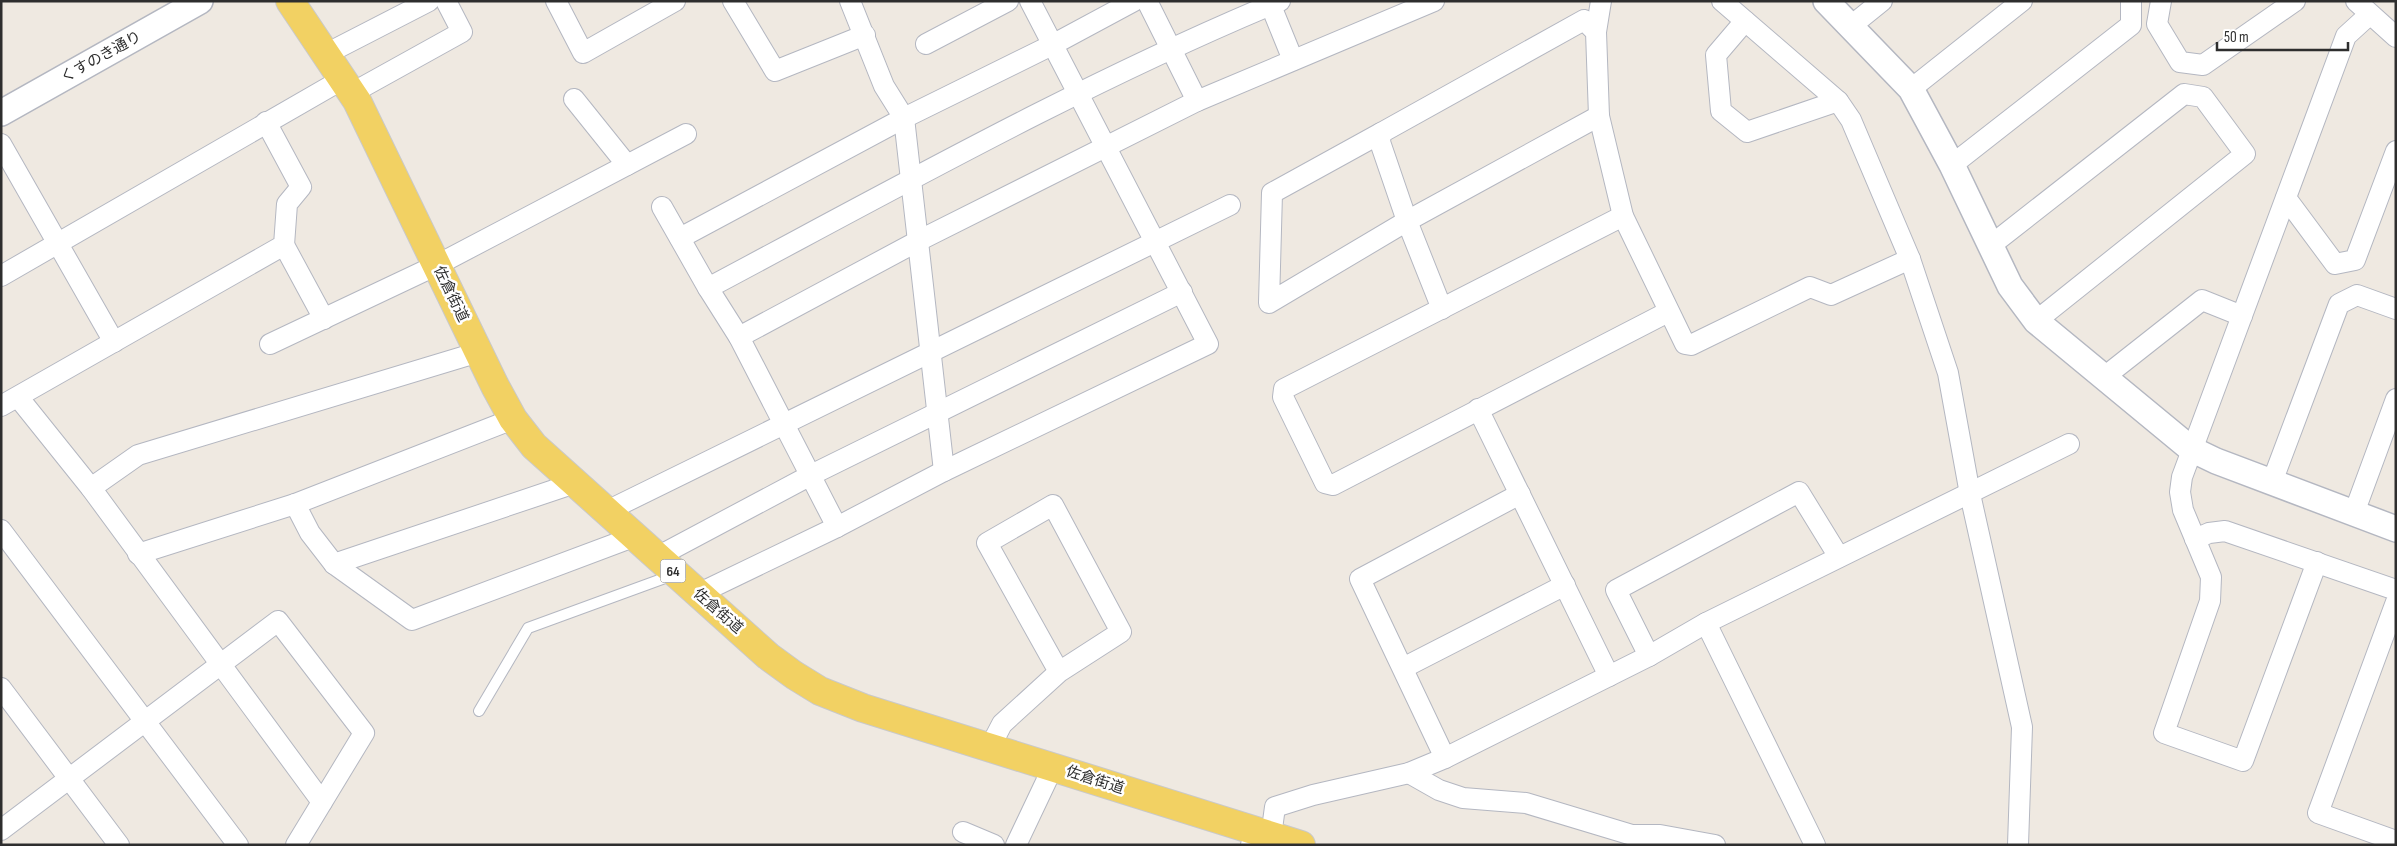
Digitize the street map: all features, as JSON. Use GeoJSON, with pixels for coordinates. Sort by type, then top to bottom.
{"type":"FeatureCollection","features":[{"type":"Feature","properties":{"kind":"main road","name":"佐倉街道"},"geometry":{"type":"LineString","coordinates":[[290,1],[348,86],[513,419],[534,446],[768,656],[794,676],[820,692],[863,708],[1053,767],[1261,840],[1301,845]]}},
{"type":"Feature","properties":{"kind":"street","name":"くすのき通り"},"geometry":{"type":"LineString","coordinates":[[1,113],[200,1]]}},
{"type":"Feature","properties":{"kind":"street"},"geometry":{"type":"LineString","coordinates":[[326,54],[429,1]]}},
{"type":"Feature","properties":{"kind":"street"},"geometry":{"type":"LineString","coordinates":[[1,276],[58,245],[266,122],[348,86],[462,32],[446,1]]}},
{"type":"Feature","properties":{"kind":"street"},"geometry":{"type":"LineString","coordinates":[[556,1],[583,53],[664,4]]}},
{"type":"Feature","properties":{"kind":"street"},"geometry":{"type":"LineString","coordinates":[[733,1],[775,71],[865,35]]}},
{"type":"Feature","properties":{"kind":"street"},"geometry":{"type":"LineString","coordinates":[[850,1],[884,86],[904,118],[936,414],[944,471]]}},
{"type":"Feature","properties":{"kind":"street"},"geometry":{"type":"LineString","coordinates":[[926,44],[1008,1]]}},
{"type":"Feature","properties":{"kind":"street"},"geometry":{"type":"LineString","coordinates":[[698,594],[837,527],[944,471],[1208,344],[1080,94],[1030,1]]}},
{"type":"Feature","properties":{"kind":"street"},"geometry":{"type":"LineString","coordinates":[[680,238],[904,118],[1054,44],[1134,1]]}},
{"type":"Feature","properties":{"kind":"street"},"geometry":{"type":"LineString","coordinates":[[1147,1],[1169,49],[1197,101]]}},
{"type":"Feature","properties":{"kind":"street"},"geometry":{"type":"LineString","coordinates":[[739,337],[918,241],[1197,101],[1434,1]]}},
{"type":"Feature","properties":{"kind":"street"},"geometry":{"type":"LineString","coordinates":[[1602,1],[1596,32],[1599,116],[1623,216],[1685,344],[1691,345],[1810,287],[1831,295],[1910,259]]}},
{"type":"Feature","properties":{"kind":"street"},"geometry":{"type":"LineString","coordinates":[[1722,1],[1838,101],[1851,120],[1910,259],[1948,373],[1970,494],[2022,727],[2018,845]]}},
{"type":"Feature","properties":{"kind":"street"},"geometry":{"type":"LineString","coordinates":[[1826,1],[1911,89],[1952,165],[2010,286],[2036,321],[2191,449],[2272,482],[2396,528]]}},
{"type":"Feature","properties":{"kind":"street"},"geometry":{"type":"LineString","coordinates":[[1851,26],[1882,1]]}},
{"type":"Feature","properties":{"kind":"street"},"geometry":{"type":"LineString","coordinates":[[1911,89],[2022,1]]}},
{"type":"Feature","properties":{"kind":"street"},"geometry":{"type":"LineString","coordinates":[[1952,165],[2131,25],[2132,1]]}},
{"type":"Feature","properties":{"kind":"street"},"geometry":{"type":"LineString","coordinates":[[2161,1],[2157,24],[2180,62],[2203,65],[2295,1]]}},
{"type":"Feature","properties":{"kind":"street"},"geometry":{"type":"LineString","coordinates":[[708,288],[912,179],[1169,49],[1273,2],[1293,60]]}},
{"type":"Feature","properties":{"kind":"street"},"geometry":{"type":"LineString","coordinates":[[2317,562],[2243,761],[2164,733],[2210,602],[2211,577],[2183,510],[2180,492],[2182,477],[2191,449],[2346,36],[2363,8],[2396,37]]}},
{"type":"Feature","properties":{"kind":"street"},"geometry":{"type":"LineString","coordinates":[[1596,32],[1584,20],[1272,193],[1269,303],[1407,221],[1599,116]]}},
{"type":"Feature","properties":{"kind":"street"},"geometry":{"type":"LineString","coordinates":[[1745,22],[1716,55],[1721,111],[1747,132],[1838,101]]}},
{"type":"Feature","properties":{"kind":"street"},"geometry":{"type":"LineString","coordinates":[[1990,246],[2184,94],[2203,97],[2246,154],[2036,321]]}},
{"type":"Feature","properties":{"kind":"street"},"geometry":{"type":"LineString","coordinates":[[574,99],[627,166]]}},
{"type":"Feature","properties":{"kind":"street"},"geometry":{"type":"LineString","coordinates":[[266,122],[301,187],[287,204],[284,245],[324,318]]}},
{"type":"Feature","properties":{"kind":"street"},"geometry":{"type":"LineString","coordinates":[[1381,133],[1380,142],[1407,221],[1442,309]]}},
{"type":"Feature","properties":{"kind":"street"},"geometry":{"type":"LineString","coordinates":[[270,344],[437,265],[686,134]]}},
{"type":"Feature","properties":{"kind":"street"},"geometry":{"type":"LineString","coordinates":[[1,144],[114,342]]}},
{"type":"Feature","properties":{"kind":"street"},"geometry":{"type":"LineString","coordinates":[[2286,198],[2335,264],[2355,260],[2396,151]]}},
{"type":"Feature","properties":{"kind":"street"},"geometry":{"type":"LineString","coordinates":[[607,511],[1230,205]]}},
{"type":"Feature","properties":{"kind":"street"},"geometry":{"type":"LineString","coordinates":[[662,207],[708,288],[739,337],[837,527]]}},
{"type":"Feature","properties":{"kind":"street"},"geometry":{"type":"LineString","coordinates":[[1623,216],[1284,389],[1283,397],[1326,483],[1333,484],[1668,312]]}},
{"type":"Feature","properties":{"kind":"street"},"geometry":{"type":"LineString","coordinates":[[284,245],[10,402],[91,488],[322,802]]}},
{"type":"Feature","properties":{"kind":"street"},"geometry":{"type":"LineString","coordinates":[[667,566],[811,475],[1182,292]]}},
{"type":"Feature","properties":{"kind":"street"},"geometry":{"type":"LineString","coordinates":[[2272,482],[2339,304],[2358,295],[2396,309]]}},
{"type":"Feature","properties":{"kind":"street"},"geometry":{"type":"LineString","coordinates":[[2103,378],[2202,300],[2242,316]]}},
{"type":"Feature","properties":{"kind":"street"},"geometry":{"type":"LineString","coordinates":[[91,488],[138,455],[479,352]]}},
{"type":"Feature","properties":{"kind":"street"},"geometry":{"type":"LineString","coordinates":[[2354,513],[2396,399]]}},
{"type":"Feature","properties":{"kind":"street"},"geometry":{"type":"LineString","coordinates":[[1478,409],[1609,676]]}},
{"type":"Feature","properties":{"kind":"street"},"geometry":{"type":"LineString","coordinates":[[138,554],[294,504],[513,419]]}},
{"type":"Feature","properties":{"kind":"street"},"geometry":{"type":"LineString","coordinates":[[1261,840],[1275,807],[1313,795],[1409,773],[1445,758],[1649,656],[1706,623],[2069,444]]}},
{"type":"Feature","properties":{"kind":"street"},"geometry":{"type":"LineString","coordinates":[[334,564],[575,483]]}},
{"type":"Feature","properties":{"kind":"street"},"geometry":{"type":"LineString","coordinates":[[1649,656],[1616,590],[1799,492],[1838,557]]}},
{"type":"Feature","properties":{"kind":"street"},"geometry":{"type":"LineString","coordinates":[[1445,758],[1360,579],[1520,494]]}},
{"type":"Feature","properties":{"kind":"street"},"geometry":{"type":"LineString","coordinates":[[294,504],[310,533],[334,564],[412,620],[636,536]]}},
{"type":"Feature","properties":{"kind":"street"},"geometry":{"type":"LineString","coordinates":[[990,747],[1002,724],[1059,672],[1121,632],[1053,505],[987,544],[1059,672]]}},
{"type":"Feature","properties":{"kind":"street"},"geometry":{"type":"LineString","coordinates":[[1,530],[238,845]]}},
{"type":"Feature","properties":{"kind":"street"},"geometry":{"type":"LineString","coordinates":[[2195,539],[2210,533],[2225,531],[2396,590]]}},
{"type":"Feature","properties":{"kind":"street"},"geometry":{"type":"LineString","coordinates":[[1402,668],[1565,585]]}},
{"type":"Feature","properties":{"kind":"street"},"geometry":{"type":"LineString","coordinates":[[2396,602],[2318,814],[2396,841]]}},
{"type":"Feature","properties":{"kind":"street"},"geometry":{"type":"LineString","coordinates":[[1,830],[278,620],[364,733],[296,845]]}},
{"type":"Feature","properties":{"kind":"street"},"geometry":{"type":"LineString","coordinates":[[1706,623],[1814,845]]}},
{"type":"Feature","properties":{"kind":"street"},"geometry":{"type":"LineString","coordinates":[[1,688],[119,845]]}},
{"type":"Feature","properties":{"kind":"street"},"geometry":{"type":"LineString","coordinates":[[1016,845],[1053,767]]}},
{"type":"Feature","properties":{"kind":"street"},"geometry":{"type":"LineString","coordinates":[[1409,773],[1439,790],[1463,798],[1526,803],[1632,834],[1660,835],[1716,845]]}},
{"type":"Feature","properties":{"kind":"street"},"geometry":{"type":"LineString","coordinates":[[963,832],[994,845]]}},
{"type":"Feature","properties":{"kind":"lane"},"geometry":{"type":"LineString","coordinates":[[478,712],[528,628],[667,566]]}}]}
